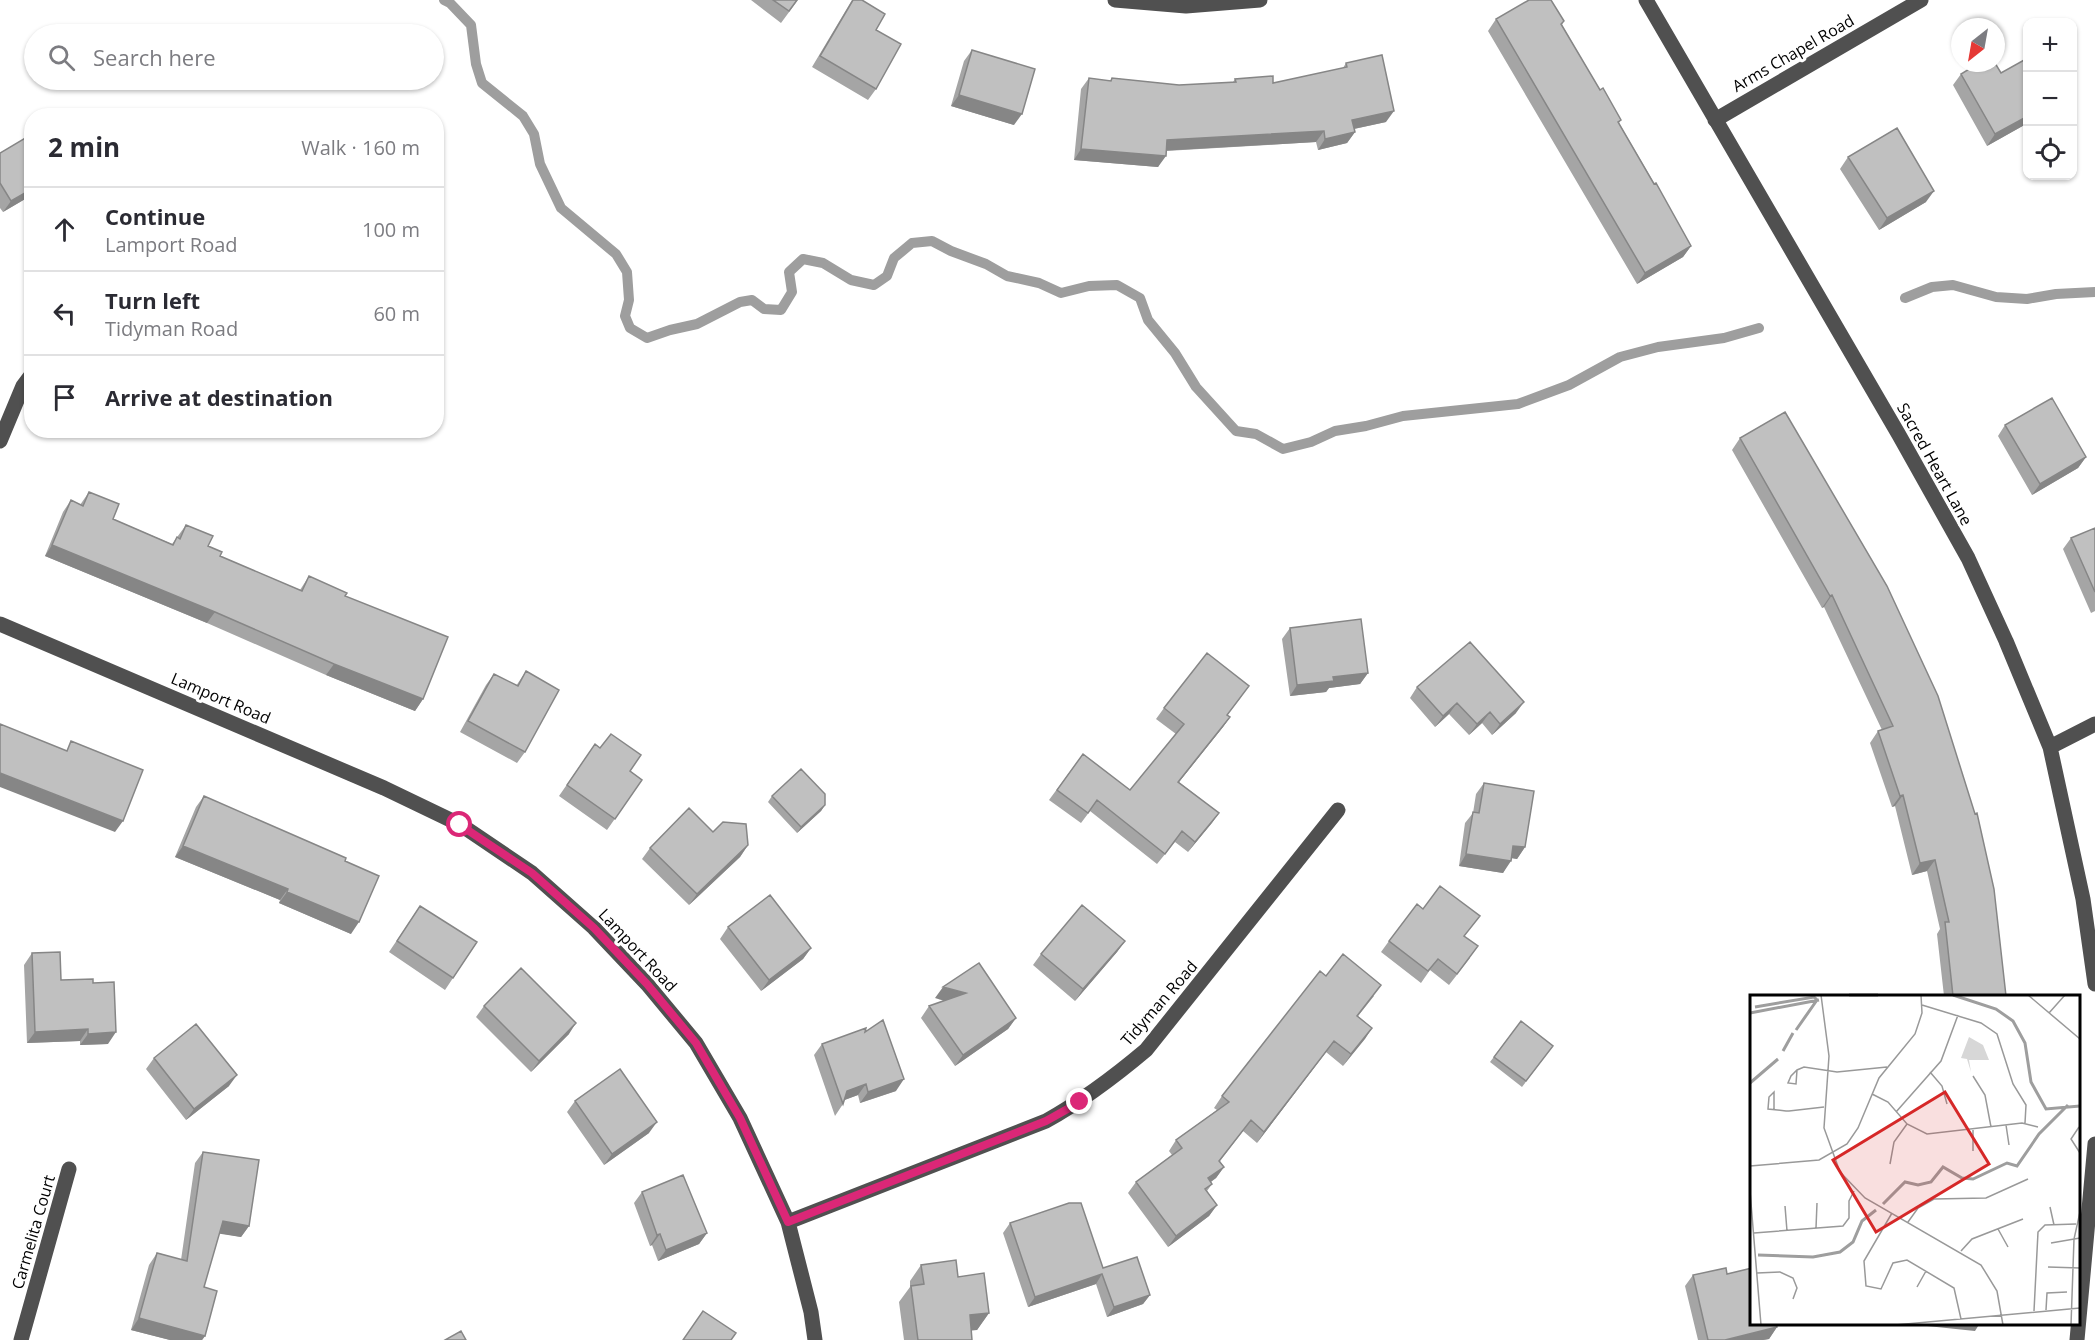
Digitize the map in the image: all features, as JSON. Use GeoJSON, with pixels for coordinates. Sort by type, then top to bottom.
{"type":"FeatureCollection","features":[{"type":"Feature","properties":{"kind":"street"},"geometry":{"type":"LineString","coordinates":[[1115,0],[1186,6],[1260,0]]}},
{"type":"Feature","properties":{"kind":"street","name":"Sacred Heart Lane"},"geometry":{"type":"LineString","coordinates":[[1646,0],[1899,435],[1968,558],[2006,641],[2050,747],[2083,899],[2095,984]]}},
{"type":"Feature","properties":{"kind":"street","name":"Arms Chapel Road"},"geometry":{"type":"LineString","coordinates":[[1715,120],[1921,0]]}},
{"type":"Feature","properties":{"kind":"street"},"geometry":{"type":"LineString","coordinates":[[0,441],[24,385]]}},
{"type":"Feature","properties":{"kind":"street","name":"Lamport Road"},"geometry":{"type":"LineString","coordinates":[[0,624],[384,788],[460,825],[532,873],[594,928],[647,984],[696,1043],[740,1118],[788,1222],[811,1312],[815,1340]]}},
{"type":"Feature","properties":{"kind":"street"},"geometry":{"type":"LineString","coordinates":[[2050,747],[2095,724]]}},
{"type":"Feature","properties":{"kind":"street","name":"Tidyman Road"},"geometry":{"type":"LineString","coordinates":[[788,1222],[1046,1121],[1080,1102],[1111,1079],[1146,1050],[1338,810]]}},
{"type":"Feature","properties":{"kind":"street"},"geometry":{"type":"LineString","coordinates":[[2080,1307],[2095,1144]]}},
{"type":"Feature","properties":{"kind":"street","name":"Carmelita Court"},"geometry":{"type":"LineString","coordinates":[[21,1340],[69,1169]]}},
{"type":"Feature","properties":{"kind":"street"},"geometry":{"type":"LineString","coordinates":[[2077,1340],[2078,1325]]}},
{"type":"Feature","properties":{"kind":"building"},"geometry":{"type":"Polygon","coordinates":[[[773,0],[797,0],[789,11],[773,0]]]}},
{"type":"Feature","properties":{"kind":"building"},"geometry":{"type":"Polygon","coordinates":[[[853,0],[862,0],[885,14],[876,30],[901,44],[876,89],[820,56],[853,0]]]}},
{"type":"Feature","properties":{"kind":"building"},"geometry":{"type":"Polygon","coordinates":[[[1529,0],[1551,0],[1564,21],[1561,24],[1600,90],[1603,88],[1621,120],[1618,122],[1691,246],[1645,273],[1496,19],[1529,0]]]}},
{"type":"Feature","properties":{"kind":"building"},"geometry":{"type":"Polygon","coordinates":[[[972,50],[1035,69],[1022,114],[959,95],[972,50]]]}},
{"type":"Feature","properties":{"kind":"building"},"geometry":{"type":"Polygon","coordinates":[[[1382,55],[1394,111],[1352,120],[1355,132],[1325,139],[1324,131],[1167,140],[1166,156],[1081,149],[1089,78],[1179,85],[1236,82],[1235,79],[1273,76],[1273,83],[1347,67],[1346,63],[1382,55]]]}},
{"type":"Feature","properties":{"kind":"building"},"geometry":{"type":"Polygon","coordinates":[[[2023,61],[2023,119],[1995,134],[1961,74],[1964,72],[2001,73],[2023,61]]]}},
{"type":"Feature","properties":{"kind":"building"},"geometry":{"type":"Polygon","coordinates":[[[1897,128],[1934,191],[1887,218],[1848,157],[1897,128]]]}},
{"type":"Feature","properties":{"kind":"building"},"geometry":{"type":"Polygon","coordinates":[[[24,139],[24,194],[11,201],[0,183],[0,153],[24,139]]]}},
{"type":"Feature","properties":{"kind":"building"},"geometry":{"type":"Polygon","coordinates":[[[2052,398],[2086,457],[2040,484],[2005,425],[2052,398]]]}},
{"type":"Feature","properties":{"kind":"building"},"geometry":{"type":"Polygon","coordinates":[[[1785,412],[1887,586],[1938,696],[1975,814],[1977,813],[1994,889],[2006,995],[1953,995],[1945,922],[1949,922],[1935,860],[1920,863],[1903,795],[1900,796],[1878,731],[1893,726],[1832,595],[1830,596],[1740,438],[1785,412]]]}},
{"type":"Feature","properties":{"kind":"building"},"geometry":{"type":"Polygon","coordinates":[[[89,492],[119,504],[113,519],[173,545],[177,537],[180,539],[186,525],[213,536],[208,546],[222,552],[220,556],[302,591],[309,576],[347,593],[345,596],[448,637],[423,699],[52,545],[71,500],[83,506],[89,492]]]}},
{"type":"Feature","properties":{"kind":"building"},"geometry":{"type":"Polygon","coordinates":[[[2095,528],[2095,592],[2071,538],[2095,528]]]}},
{"type":"Feature","properties":{"kind":"building"},"geometry":{"type":"Polygon","coordinates":[[[1361,619],[1368,673],[1333,677],[1334,681],[1297,685],[1290,628],[1361,619]]]}},
{"type":"Feature","properties":{"kind":"building"},"geometry":{"type":"Polygon","coordinates":[[[1470,642],[1524,702],[1500,724],[1490,712],[1477,724],[1457,703],[1443,716],[1417,687],[1470,642]]]}},
{"type":"Feature","properties":{"kind":"building"},"geometry":{"type":"Polygon","coordinates":[[[1207,653],[1249,686],[1227,715],[1230,717],[1178,782],[1219,813],[1195,842],[1182,831],[1165,854],[1097,800],[1088,813],[1057,790],[1083,754],[1130,790],[1184,724],[1164,708],[1207,653]]]}},
{"type":"Feature","properties":{"kind":"building"},"geometry":{"type":"Polygon","coordinates":[[[526,671],[559,690],[525,752],[468,721],[494,674],[518,686],[526,671]]]}},
{"type":"Feature","properties":{"kind":"building"},"geometry":{"type":"Polygon","coordinates":[[[0,724],[67,751],[71,741],[143,770],[123,821],[0,773],[0,724]]]}},
{"type":"Feature","properties":{"kind":"building"},"geometry":{"type":"Polygon","coordinates":[[[611,734],[641,755],[630,771],[642,780],[615,819],[567,785],[595,744],[600,748],[611,734]]]}},
{"type":"Feature","properties":{"kind":"building"},"geometry":{"type":"Polygon","coordinates":[[[801,769],[825,794],[825,805],[801,827],[772,796],[801,769]]]}},
{"type":"Feature","properties":{"kind":"building"},"geometry":{"type":"Polygon","coordinates":[[[1484,783],[1534,791],[1525,847],[1513,846],[1511,861],[1466,854],[1473,812],[1479,813],[1484,783]]]}},
{"type":"Feature","properties":{"kind":"building"},"geometry":{"type":"Polygon","coordinates":[[[204,796],[346,858],[345,861],[379,876],[359,922],[287,892],[288,889],[183,846],[204,796]]]}},
{"type":"Feature","properties":{"kind":"building"},"geometry":{"type":"Polygon","coordinates":[[[689,808],[713,832],[723,822],[746,824],[748,845],[697,894],[650,848],[689,808]]]}},
{"type":"Feature","properties":{"kind":"building"},"geometry":{"type":"Polygon","coordinates":[[[1440,886],[1480,916],[1464,936],[1478,946],[1457,974],[1438,959],[1428,971],[1389,941],[1417,904],[1423,909],[1440,886]]]}},
{"type":"Feature","properties":{"kind":"building"},"geometry":{"type":"Polygon","coordinates":[[[770,895],[811,948],[769,980],[728,927],[770,895]]]}},
{"type":"Feature","properties":{"kind":"building"},"geometry":{"type":"Polygon","coordinates":[[[1082,905],[1125,941],[1083,989],[1041,954],[1082,905]]]}},
{"type":"Feature","properties":{"kind":"building"},"geometry":{"type":"Polygon","coordinates":[[[420,906],[477,942],[453,978],[397,941],[420,906]]]}},
{"type":"Feature","properties":{"kind":"building"},"geometry":{"type":"Polygon","coordinates":[[[60,952],[61,980],[93,979],[93,983],[114,982],[116,1032],[88,1034],[88,1029],[35,1032],[32,953],[60,952]]]}},
{"type":"Feature","properties":{"kind":"building"},"geometry":{"type":"Polygon","coordinates":[[[1343,954],[1381,985],[1357,1016],[1372,1028],[1351,1054],[1334,1041],[1264,1132],[1251,1120],[1219,1161],[1224,1167],[1208,1178],[1212,1184],[1205,1189],[1217,1205],[1176,1236],[1136,1182],[1182,1148],[1176,1140],[1229,1102],[1222,1096],[1320,971],[1326,976],[1343,954]]]}},
{"type":"Feature","properties":{"kind":"building"},"geometry":{"type":"Polygon","coordinates":[[[979,963],[1016,1018],[963,1055],[929,1006],[966,993],[943,987],[979,963]]]}},
{"type":"Feature","properties":{"kind":"building"},"geometry":{"type":"Polygon","coordinates":[[[521,968],[576,1023],[539,1061],[484,1006],[521,968]]]}},
{"type":"Feature","properties":{"kind":"building"},"geometry":{"type":"Polygon","coordinates":[[[883,1020],[904,1079],[868,1092],[866,1084],[847,1091],[843,1104],[822,1044],[866,1028],[865,1032],[883,1020]]]}},
{"type":"Feature","properties":{"kind":"building"},"geometry":{"type":"Polygon","coordinates":[[[1521,1021],[1553,1046],[1526,1081],[1494,1057],[1521,1021]]]}},
{"type":"Feature","properties":{"kind":"building"},"geometry":{"type":"Polygon","coordinates":[[[196,1024],[237,1075],[194,1109],[154,1058],[196,1024]]]}},
{"type":"Feature","properties":{"kind":"building"},"geometry":{"type":"Polygon","coordinates":[[[620,1069],[657,1122],[612,1154],[575,1101],[620,1069]]]}},
{"type":"Feature","properties":{"kind":"building"},"geometry":{"type":"Polygon","coordinates":[[[203,1152],[259,1160],[249,1226],[223,1221],[204,1287],[217,1291],[205,1336],[139,1318],[157,1253],[187,1261],[203,1152]]]}},
{"type":"Feature","properties":{"kind":"building"},"geometry":{"type":"Polygon","coordinates":[[[683,1175],[707,1233],[666,1250],[660,1234],[657,1235],[642,1192],[683,1175]]]}},
{"type":"Feature","properties":{"kind":"building"},"geometry":{"type":"Polygon","coordinates":[[[1069,1203],[1081,1203],[1103,1268],[1137,1257],[1150,1295],[1114,1307],[1102,1274],[1035,1297],[1010,1223],[1069,1203]]]}},
{"type":"Feature","properties":{"kind":"building"},"geometry":{"type":"Polygon","coordinates":[[[956,1260],[958,1277],[984,1273],[989,1313],[970,1315],[972,1340],[918,1340],[911,1286],[924,1284],[921,1265],[956,1260]]]}},
{"type":"Feature","properties":{"kind":"building"},"geometry":{"type":"Polygon","coordinates":[[[1726,1268],[1727,1274],[1750,1268],[1750,1325],[1776,1325],[1777,1327],[1725,1340],[1708,1340],[1693,1275],[1726,1268]]]}},
{"type":"Feature","properties":{"kind":"building"},"geometry":{"type":"Polygon","coordinates":[[[703,1311],[736,1333],[731,1340],[683,1340],[703,1311]]]}},
{"type":"Feature","properties":{"kind":"building"},"geometry":{"type":"Polygon","coordinates":[[[461,1331],[466,1340],[445,1340],[461,1331]]]}},
{"type":"Feature","properties":{"kind":"waterway"},"geometry":{"type":"LineString","coordinates":[[444,0],[450,3],[471,25],[476,64],[482,83],[523,116],[534,134],[540,164],[561,208],[616,254],[627,272],[629,300],[625,316],[630,328],[647,338],[697,324],[740,302],[752,300],[764,309],[781,310],[792,292],[789,272],[803,259],[823,263],[851,280],[874,285],[887,276],[894,258],[912,243],[932,241],[986,264],[1007,276],[1039,283],[1061,293],[1089,286],[1117,285],[1140,298],[1148,320],[1175,353],[1196,387],[1236,431],[1256,434],[1283,449],[1311,442],[1335,431],[1403,416],[1518,404],[1569,385],[1620,357],[1658,347],[1724,338],[1759,328]]}},
{"type":"Feature","properties":{"kind":"waterway"},"geometry":{"type":"LineString","coordinates":[[1905,298],[1932,287],[1953,285],[1996,297],[2027,299],[2056,294],[2095,292]]}},
{"type":"Feature","properties":{"kind":"route"},"geometry":{"type":"LineString","coordinates":[[460,825],[532,873],[594,928],[647,984],[696,1043],[740,1118],[788,1222],[1046,1121],[1080,1102]]}}]}
